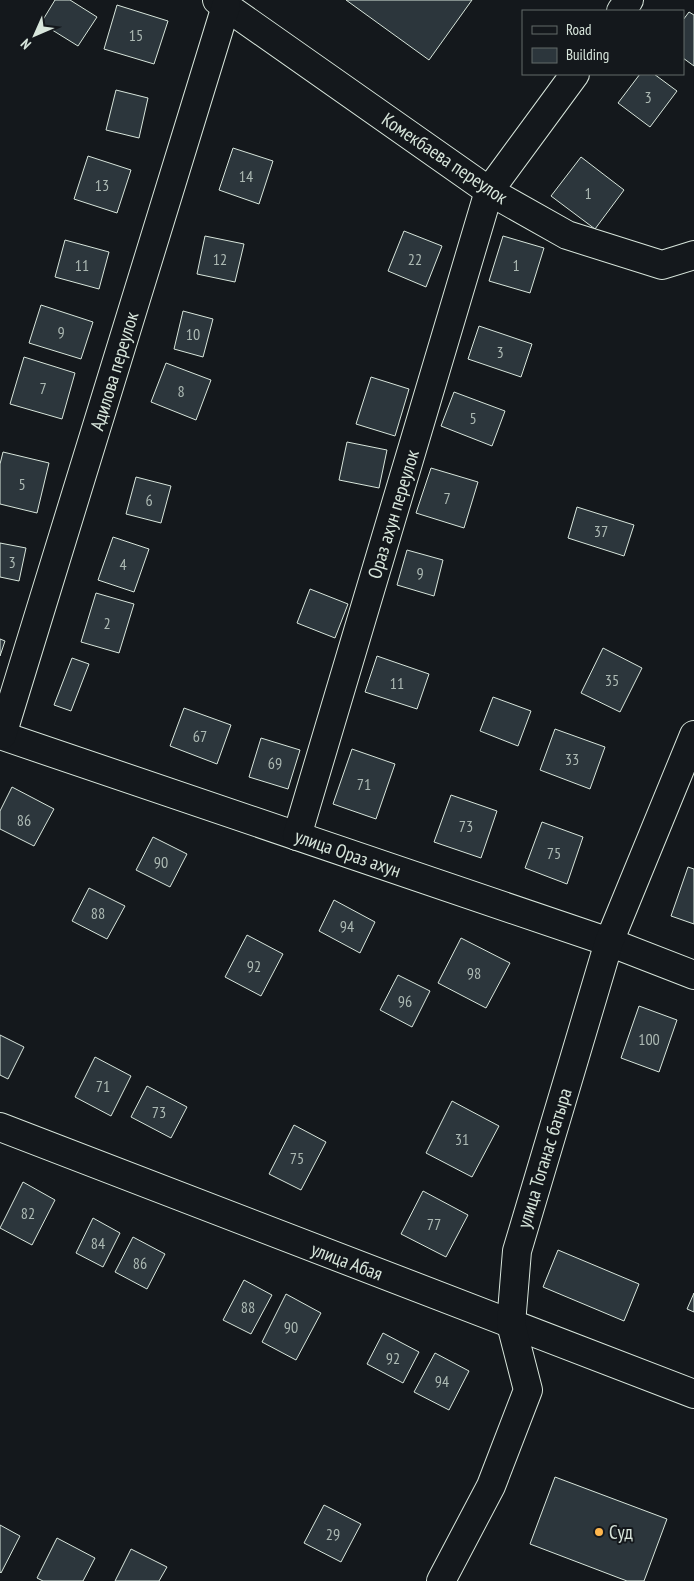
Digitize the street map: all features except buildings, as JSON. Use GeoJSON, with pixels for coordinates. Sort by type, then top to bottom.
{"type":"FeatureCollection","features":[{"type":"Feature","properties":{"kind":"street","name":"Комекбаева переулок"},"geometry":{"type":"LineString","coordinates":[[221,3],[489,191],[567,235],[662,265],[694,255]]}},
{"type":"Feature","properties":{"kind":"street","name":"Адилова переулок"},"geometry":{"type":"LineString","coordinates":[[1,735],[221,3]]}},
{"type":"Feature","properties":{"kind":"street","name":"Ораз ахун переулок"},"geometry":{"type":"LineString","coordinates":[[297,836],[489,191],[574,75]]}},
{"type":"Feature","properties":{"kind":"street","name":"улица Ораз ахун"},"geometry":{"type":"LineString","coordinates":[[1,735],[609,942],[694,975]]}},
{"type":"Feature","properties":{"kind":"street","name":"улица Тоганас батыра"},"geometry":{"type":"LineString","coordinates":[[442,1581],[491,1486],[528,1390],[511,1324],[517,1251],[609,942],[694,735]]}},
{"type":"Feature","properties":{"kind":"street","name":"улица Абая"},"geometry":{"type":"LineString","coordinates":[[0,1127],[694,1394]]}},
{"type":"Feature","properties":{"kind":"place","name":"Суд"},"geometry":{"type":"Point","coordinates":[599,1532]}}]}
